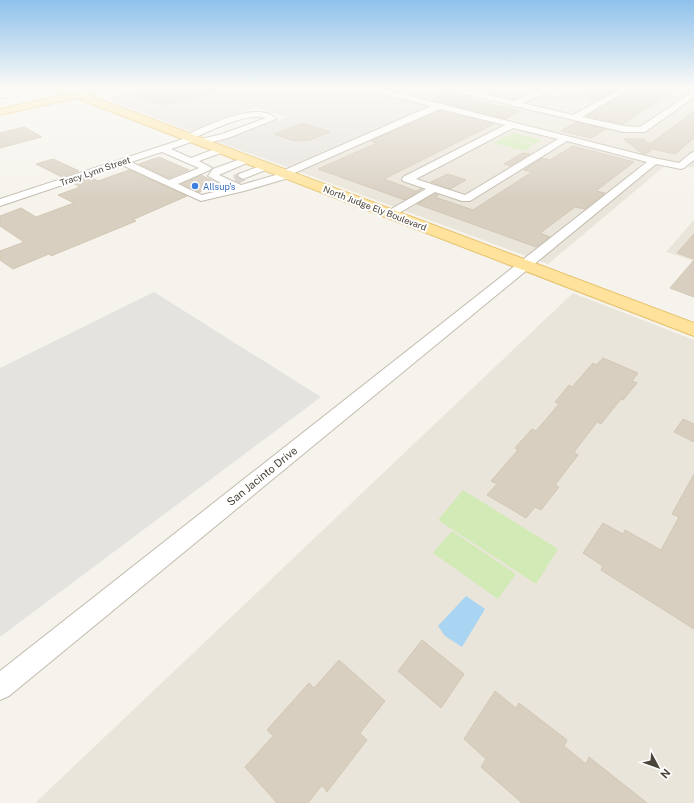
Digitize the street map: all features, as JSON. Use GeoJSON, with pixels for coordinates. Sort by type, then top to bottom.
{"type":"FeatureCollection","features":[{"type":"Feature","properties":{"kind":"main road","name":"North Judge Ely Boulevard"},"geometry":{"type":"LineString","coordinates":[[154,124],[694,330]]}},
{"type":"Feature","properties":{"kind":"street"},"geometry":{"type":"LineString","coordinates":[[193,140],[206,129],[220,124]]}},
{"type":"Feature","properties":{"kind":"street"},"geometry":{"type":"LineString","coordinates":[[193,140],[225,136],[257,124]]}},
{"type":"Feature","properties":{"kind":"street"},"geometry":{"type":"LineString","coordinates":[[212,169],[212,176],[264,182],[286,175],[398,124]]}},
{"type":"Feature","properties":{"kind":"street"},"geometry":{"type":"LineString","coordinates":[[606,124],[624,129],[642,130],[650,124]]}},
{"type":"Feature","properties":{"kind":"street"},"geometry":{"type":"LineString","coordinates":[[565,138],[466,199],[407,179],[512,125],[565,138],[654,161],[681,166],[694,154]]}},
{"type":"Feature","properties":{"kind":"street"},"geometry":{"type":"LineString","coordinates":[[206,129],[225,136]]}},
{"type":"Feature","properties":{"kind":"street"},"geometry":{"type":"LineString","coordinates":[[598,147],[624,129]]}},
{"type":"Feature","properties":{"kind":"street","name":"Tracy Lynn Street"},"geometry":{"type":"LineString","coordinates":[[0,203],[162,148],[193,140]]}},
{"type":"Feature","properties":{"kind":"street"},"geometry":{"type":"LineString","coordinates":[[162,148],[212,169]]}},
{"type":"Feature","properties":{"kind":"street"},"geometry":{"type":"LineString","coordinates":[[191,161],[220,150]]}},
{"type":"Feature","properties":{"kind":"street"},"geometry":{"type":"LineString","coordinates":[[169,184],[212,169],[227,167],[246,160]]}},
{"type":"Feature","properties":{"kind":"street","name":"San Jacinto Drive"},"geometry":{"type":"LineString","coordinates":[[0,687],[654,161]]}},
{"type":"Feature","properties":{"kind":"street"},"geometry":{"type":"LineString","coordinates":[[122,162],[201,198],[265,167]]}},
{"type":"Feature","properties":{"kind":"street"},"geometry":{"type":"LineString","coordinates":[[227,167],[238,180],[264,182]]}},
{"type":"Feature","properties":{"kind":"street"},"geometry":{"type":"LineString","coordinates":[[390,214],[435,188]]}},
{"type":"Feature","properties":{"kind":"shaded area"},"geometry":{"type":"Polygon","coordinates":[[[172,124],[215,124],[192,132],[172,124]]]}},
{"type":"Feature","properties":{"kind":"shaded area"},"geometry":{"type":"Polygon","coordinates":[[[266,124],[385,124],[287,167],[218,142],[266,124]]]}},
{"type":"Feature","properties":{"kind":"shaded area"},"geometry":{"type":"Polygon","coordinates":[[[385,124],[507,124],[666,165],[548,264],[287,167],[385,124]]]}},
{"type":"Feature","properties":{"kind":"shaded area"},"geometry":{"type":"Polygon","coordinates":[[[520,124],[694,124],[694,168],[520,124]]]}},
{"type":"Feature","properties":{"kind":"shaded area"},"geometry":{"type":"Polygon","coordinates":[[[694,220],[694,261],[666,252],[694,220]]]}},
{"type":"Feature","properties":{"kind":"shaded area"},"geometry":{"type":"Polygon","coordinates":[[[154,292],[321,397],[0,637],[0,368],[154,292]]]}},
{"type":"Feature","properties":{"kind":"shaded area"},"geometry":{"type":"Polygon","coordinates":[[[573,293],[694,340],[694,803],[35,803],[573,293]]]}},
{"type":"Feature","properties":{"kind":"green space"},"geometry":{"type":"Polygon","coordinates":[[[514,133],[542,140],[535,144],[507,137],[514,133]]]}},
{"type":"Feature","properties":{"kind":"green space"},"geometry":{"type":"Polygon","coordinates":[[[505,137],[534,145],[524,151],[494,143],[505,137]]]}},
{"type":"Feature","properties":{"kind":"green space"},"geometry":{"type":"Polygon","coordinates":[[[463,490],[558,549],[536,584],[438,520],[463,490]]]}},
{"type":"Feature","properties":{"kind":"green space"},"geometry":{"type":"Polygon","coordinates":[[[452,531],[516,574],[498,599],[433,553],[452,531]]]}},
{"type":"Feature","properties":{"kind":"water"},"geometry":{"type":"Polygon","coordinates":[[[466,596],[485,609],[462,647],[445,636],[438,626],[466,596]]]}},
{"type":"Feature","properties":{"kind":"building"},"geometry":{"type":"Polygon","coordinates":[[[299,124],[307,124],[330,132],[310,140],[302,141],[294,141],[274,134],[299,124]]]}},
{"type":"Feature","properties":{"kind":"building"},"geometry":{"type":"Polygon","coordinates":[[[409,124],[493,124],[384,179],[416,191],[422,189],[405,200],[318,169],[377,143],[371,141],[409,124]]]}},
{"type":"Feature","properties":{"kind":"building"},"geometry":{"type":"Polygon","coordinates":[[[572,124],[587,124],[606,129],[591,138],[561,131],[572,124]]]}},
{"type":"Feature","properties":{"kind":"building"},"geometry":{"type":"Polygon","coordinates":[[[676,124],[694,124],[694,138],[675,154],[653,149],[646,154],[641,153],[624,139],[643,139],[650,144],[676,124]]]}},
{"type":"Feature","properties":{"kind":"building"},"geometry":{"type":"Polygon","coordinates":[[[24,127],[42,137],[0,148],[0,133],[24,127]]]}},
{"type":"Feature","properties":{"kind":"building"},"geometry":{"type":"Polygon","coordinates":[[[573,146],[634,162],[597,190],[596,191],[605,193],[585,209],[575,207],[540,233],[550,237],[536,247],[417,204],[435,194],[439,195],[435,197],[473,210],[532,172],[524,170],[542,158],[550,160],[573,146]]]}},
{"type":"Feature","properties":{"kind":"building"},"geometry":{"type":"Polygon","coordinates":[[[523,153],[530,154],[511,166],[504,164],[523,153]]]}},
{"type":"Feature","properties":{"kind":"building"},"geometry":{"type":"Polygon","coordinates":[[[159,157],[189,170],[169,178],[139,164],[159,157]]]}},
{"type":"Feature","properties":{"kind":"building"},"geometry":{"type":"Polygon","coordinates":[[[53,159],[79,171],[62,177],[36,164],[53,159]]]}},
{"type":"Feature","properties":{"kind":"building"},"geometry":{"type":"Polygon","coordinates":[[[129,170],[187,196],[132,220],[136,221],[51,256],[49,254],[13,269],[0,260],[0,251],[24,242],[0,226],[0,216],[21,208],[36,217],[74,203],[58,195],[80,187],[73,183],[90,177],[98,181],[129,170]]]}},
{"type":"Feature","properties":{"kind":"building"},"geometry":{"type":"Polygon","coordinates":[[[448,174],[466,180],[450,189],[431,182],[448,174]]]}},
{"type":"Feature","properties":{"kind":"building"},"geometry":{"type":"Polygon","coordinates":[[[201,175],[219,184],[199,192],[182,184],[201,175]]]}},
{"type":"Feature","properties":{"kind":"building"},"geometry":{"type":"Polygon","coordinates":[[[694,234],[694,259],[677,253],[694,234]]]}},
{"type":"Feature","properties":{"kind":"building"},"geometry":{"type":"Polygon","coordinates":[[[694,260],[694,297],[670,288],[694,260]]]}},
{"type":"Feature","properties":{"kind":"building"},"geometry":{"type":"Polygon","coordinates":[[[603,358],[638,373],[632,381],[637,383],[623,400],[621,399],[601,424],[597,422],[574,452],[578,455],[555,485],[559,487],[541,510],[535,507],[526,518],[487,495],[497,484],[491,481],[518,450],[515,448],[532,429],[536,431],[559,404],[555,402],[569,385],[572,387],[593,363],[596,365],[603,358]]]}},
{"type":"Feature","properties":{"kind":"building"},"geometry":{"type":"Polygon","coordinates":[[[683,419],[694,424],[694,442],[674,432],[683,419]]]}},
{"type":"Feature","properties":{"kind":"building"},"geometry":{"type":"Polygon","coordinates":[[[694,474],[694,629],[601,570],[603,566],[583,553],[603,523],[623,534],[625,530],[661,550],[679,517],[672,514],[694,474]]]}},
{"type":"Feature","properties":{"kind":"building"},"geometry":{"type":"Polygon","coordinates":[[[422,640],[464,674],[441,708],[398,671],[422,640]]]}},
{"type":"Feature","properties":{"kind":"building"},"geometry":{"type":"Polygon","coordinates":[[[339,660],[385,701],[360,733],[367,740],[327,792],[322,785],[308,803],[277,803],[245,767],[273,736],[267,730],[309,683],[314,688],[339,660]]]}},
{"type":"Feature","properties":{"kind":"building"},"geometry":{"type":"Polygon","coordinates":[[[495,691],[516,708],[519,703],[567,740],[564,746],[586,764],[589,757],[647,803],[522,803],[481,767],[486,759],[464,739],[495,691]]]}},
{"type":"Feature","properties":{"kind":"tunnel"},"geometry":{"type":"LineString","coordinates":[[235,180],[243,176]]}},
{"type":"Feature","properties":{"kind":"place","name":"Allsup's"},"geometry":{"type":"Point","coordinates":[195,186]}}]}
